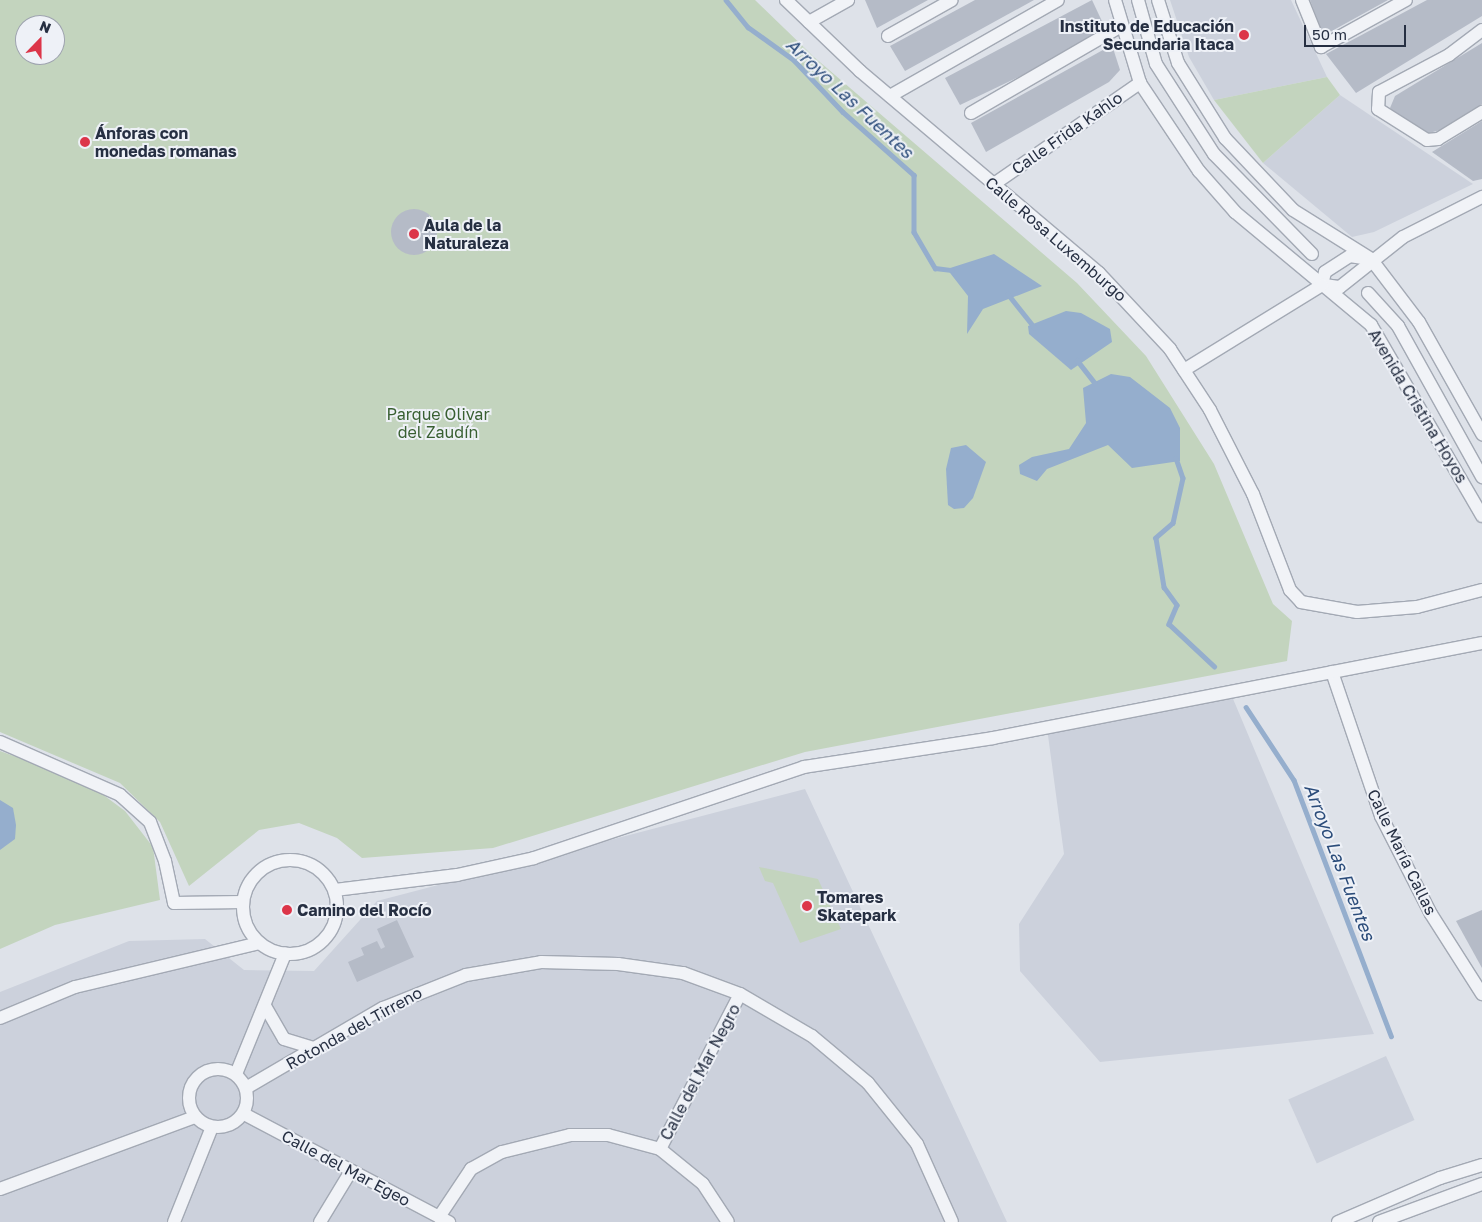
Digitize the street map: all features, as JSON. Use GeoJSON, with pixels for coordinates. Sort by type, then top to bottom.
{"type":"FeatureCollection","features":[{"type":"Feature","properties":{"kind":"street","name":"Calle Rosa Luxemburgo"},"geometry":{"type":"LineString","coordinates":[[786,0],[890,96],[1100,273],[1139,313],[1184,370],[1253,494],[1290,590],[1301,602],[1357,612],[1417,607],[1482,590]]}},
{"type":"Feature","properties":{"kind":"street"},"geometry":{"type":"LineString","coordinates":[[809,22],[848,0]]}},
{"type":"Feature","properties":{"kind":"street"},"geometry":{"type":"LineString","coordinates":[[888,36],[952,0]]}},
{"type":"Feature","properties":{"kind":"street"},"geometry":{"type":"LineString","coordinates":[[890,96],[1058,0]]}},
{"type":"Feature","properties":{"kind":"street","name":"Avenida Cristina Hoyos"},"geometry":{"type":"LineString","coordinates":[[1116,0],[1140,83],[1200,171],[1235,212],[1371,325],[1482,516]]}},
{"type":"Feature","properties":{"kind":"street"},"geometry":{"type":"LineString","coordinates":[[1138,0],[1156,64],[1214,154],[1312,254]]}},
{"type":"Feature","properties":{"kind":"street"},"geometry":{"type":"LineString","coordinates":[[1158,0],[1178,63],[1225,138],[1293,210],[1371,259],[1419,322],[1482,434]]}},
{"type":"Feature","properties":{"kind":"street"},"geometry":{"type":"LineString","coordinates":[[1302,0],[1321,47],[1406,0]]}},
{"type":"Feature","properties":{"kind":"street"},"geometry":{"type":"LineString","coordinates":[[971,113],[1122,26]]}},
{"type":"Feature","properties":{"kind":"street"},"geometry":{"type":"LineString","coordinates":[[1482,30],[1449,55],[1379,92],[1378,109],[1427,140],[1438,139],[1482,112]]}},
{"type":"Feature","properties":{"kind":"street","name":"Calle Frida Kahlo"},"geometry":{"type":"LineString","coordinates":[[994,184],[1140,83]]}},
{"type":"Feature","properties":{"kind":"street"},"geometry":{"type":"LineString","coordinates":[[1184,370],[1322,285],[1340,287],[1371,259],[1434,219],[1482,197]]}},
{"type":"Feature","properties":{"kind":"street"},"geometry":{"type":"LineString","coordinates":[[1322,285],[1325,272],[1350,256],[1371,259]]}},
{"type":"Feature","properties":{"kind":"street"},"geometry":{"type":"LineString","coordinates":[[1368,293],[1398,326],[1482,477]]}},
{"type":"Feature","properties":{"kind":"street"},"geometry":{"type":"LineString","coordinates":[[335,890],[457,875],[534,858],[804,767],[993,738],[1482,643]]}},
{"type":"Feature","properties":{"kind":"street","name":"Calle María Callas"},"geometry":{"type":"LineString","coordinates":[[1332,672],[1381,816],[1431,914],[1482,994]]}},
{"type":"Feature","properties":{"kind":"street"},"geometry":{"type":"LineString","coordinates":[[0,742],[85,777],[132,806],[150,822],[165,861],[174,903],[243,902]]}},
{"type":"Feature","properties":{"kind":"street"},"geometry":{"type":"LineString","coordinates":[[284,860],[318,868],[335,890],[337,917],[328,936],[312,949],[285,954],[259,943],[247,924],[243,902],[253,876],[284,860]]}},
{"type":"Feature","properties":{"kind":"street"},"geometry":{"type":"LineString","coordinates":[[0,1018],[75,987],[259,943]]}},
{"type":"Feature","properties":{"kind":"street"},"geometry":{"type":"LineString","coordinates":[[236,1074],[285,954]]}},
{"type":"Feature","properties":{"kind":"street","name":"Rotonda del Tirreno"},"geometry":{"type":"LineString","coordinates":[[246,1088],[313,1048],[425,988],[466,975],[540,962],[618,964],[682,973],[740,994],[812,1036],[868,1083],[917,1144],[952,1222]]}},
{"type":"Feature","properties":{"kind":"street","name":"Calle del Mar Negro"},"geometry":{"type":"LineString","coordinates":[[660,1149],[740,994]]}},
{"type":"Feature","properties":{"kind":"street"},"geometry":{"type":"LineString","coordinates":[[265,1006],[284,1039],[313,1048]]}},
{"type":"Feature","properties":{"kind":"street"},"geometry":{"type":"LineString","coordinates":[[218,1069],[236,1074],[246,1088],[244,1114],[230,1126],[212,1127],[195,1117],[190,1090],[200,1075],[218,1069]]}},
{"type":"Feature","properties":{"kind":"street","name":"Calle del Mar Egeo"},"geometry":{"type":"LineString","coordinates":[[244,1114],[444,1219]]}},
{"type":"Feature","properties":{"kind":"street"},"geometry":{"type":"LineString","coordinates":[[0,1189],[195,1117]]}},
{"type":"Feature","properties":{"kind":"street"},"geometry":{"type":"LineString","coordinates":[[174,1222],[212,1127]]}},
{"type":"Feature","properties":{"kind":"street"},"geometry":{"type":"LineString","coordinates":[[444,1219],[471,1168],[531,1142],[570,1135],[608,1135],[660,1149],[703,1184],[728,1222]]}},
{"type":"Feature","properties":{"kind":"street"},"geometry":{"type":"LineString","coordinates":[[1338,1222],[1440,1178],[1482,1165]]}},
{"type":"Feature","properties":{"kind":"street"},"geometry":{"type":"LineString","coordinates":[[320,1222],[351,1171]]}},
{"type":"Feature","properties":{"kind":"street"},"geometry":{"type":"LineString","coordinates":[[1379,1222],[1482,1184]]}},
{"type":"Feature","properties":{"kind":"shaded area","name":"Instituto de Educación Secundaria Itaca"},"geometry":{"type":"Polygon","coordinates":[[[1170,0],[1291,0],[1327,77],[1214,100],[1189,57],[1170,0]]]}},
{"type":"Feature","properties":{"kind":"shaded area"},"geometry":{"type":"Polygon","coordinates":[[[1340,95],[1473,184],[1374,232],[1352,237],[1263,163],[1340,95]]]}},
{"type":"Feature","properties":{"kind":"shaded area"},"geometry":{"type":"Polygon","coordinates":[[[1231,694],[1374,1034],[1100,1062],[1020,971],[1019,924],[1064,854],[1047,728],[1231,694]]]}},
{"type":"Feature","properties":{"kind":"shaded area"},"geometry":{"type":"Polygon","coordinates":[[[805,789],[1007,1222],[0,1222],[0,992],[129,941],[205,939],[244,970],[314,971],[377,901],[805,789]]]}},
{"type":"Feature","properties":{"kind":"shaded area"},"geometry":{"type":"Polygon","coordinates":[[[1386,1056],[1414,1120],[1317,1163],[1288,1100],[1386,1056]]]}},
{"type":"Feature","properties":{"kind":"green space","name":"Parque Olivar del Zaudín"},"geometry":{"type":"Polygon","coordinates":[[[0,0],[755,0],[814,57],[1077,283],[1146,356],[1214,464],[1273,604],[1292,621],[1287,661],[805,752],[493,848],[362,858],[337,838],[299,823],[259,830],[189,886],[160,822],[120,783],[0,732],[0,0]]]}},
{"type":"Feature","properties":{"kind":"green space"},"geometry":{"type":"Polygon","coordinates":[[[1327,77],[1340,95],[1263,163],[1214,100],[1327,77]]]}},
{"type":"Feature","properties":{"kind":"green space"},"geometry":{"type":"Polygon","coordinates":[[[0,751],[86,782],[125,811],[153,847],[160,900],[55,925],[0,949],[0,751]]]}},
{"type":"Feature","properties":{"kind":"green space","name":"Tomares Skatepark"},"geometry":{"type":"Polygon","coordinates":[[[759,867],[818,879],[841,929],[800,943],[773,883],[765,881],[759,867]]]}},
{"type":"Feature","properties":{"kind":"water"},"geometry":{"type":"Polygon","coordinates":[[[994,254],[1042,286],[983,309],[967,334],[968,296],[947,269],[994,254]]]}},
{"type":"Feature","properties":{"kind":"water"},"geometry":{"type":"Polygon","coordinates":[[[1066,311],[1081,313],[1110,329],[1112,342],[1071,370],[1029,334],[1028,326],[1066,311]]]}},
{"type":"Feature","properties":{"kind":"water"},"geometry":{"type":"Polygon","coordinates":[[[1111,374],[1130,377],[1170,408],[1180,428],[1180,461],[1132,468],[1108,445],[1047,469],[1037,481],[1020,474],[1019,465],[1032,457],[1069,449],[1086,423],[1083,388],[1111,374]]]}},
{"type":"Feature","properties":{"kind":"water"},"geometry":{"type":"Polygon","coordinates":[[[966,445],[986,462],[973,498],[964,508],[954,509],[948,505],[946,469],[951,448],[966,445]]]}},
{"type":"Feature","properties":{"kind":"water"},"geometry":{"type":"Polygon","coordinates":[[[0,800],[13,808],[16,825],[15,839],[0,850],[0,800]]]}},
{"type":"Feature","properties":{"kind":"building"},"geometry":{"type":"Polygon","coordinates":[[[865,0],[928,0],[877,28],[865,0]]]}},
{"type":"Feature","properties":{"kind":"building"},"geometry":{"type":"Polygon","coordinates":[[[975,0],[1034,0],[905,71],[890,46],[975,0]]]}},
{"type":"Feature","properties":{"kind":"building"},"geometry":{"type":"Polygon","coordinates":[[[1092,0],[1108,34],[960,105],[945,78],[1092,0]]]}},
{"type":"Feature","properties":{"kind":"building"},"geometry":{"type":"Polygon","coordinates":[[[1310,0],[1388,0],[1330,32],[1321,30],[1310,0]]]}},
{"type":"Feature","properties":{"kind":"building"},"geometry":{"type":"Polygon","coordinates":[[[1427,0],[1482,0],[1482,16],[1356,93],[1326,54],[1427,0]]]}},
{"type":"Feature","properties":{"kind":"building"},"geometry":{"type":"Polygon","coordinates":[[[1482,43],[1482,104],[1444,129],[1429,133],[1401,119],[1390,108],[1395,96],[1482,43]]]}},
{"type":"Feature","properties":{"kind":"building"},"geometry":{"type":"Polygon","coordinates":[[[1112,45],[1120,70],[1109,82],[986,152],[971,123],[1112,45]]]}},
{"type":"Feature","properties":{"kind":"building"},"geometry":{"type":"Polygon","coordinates":[[[1482,121],[1482,179],[1473,181],[1432,152],[1482,121]]]}},
{"type":"Feature","properties":{"kind":"building","name":"Aula de la Naturaleza"},"geometry":{"type":"Polygon","coordinates":[[[409,209],[419,209],[433,219],[437,232],[433,245],[427,251],[419,255],[409,255],[395,245],[391,237],[391,227],[401,213],[409,209]]]}},
{"type":"Feature","properties":{"kind":"building"},"geometry":{"type":"Polygon","coordinates":[[[1482,910],[1482,968],[1456,921],[1482,910]]]}},
{"type":"Feature","properties":{"kind":"building"},"geometry":{"type":"Polygon","coordinates":[[[397,920],[414,957],[357,982],[348,962],[364,955],[361,948],[377,941],[381,949],[385,947],[377,929],[397,920]]]}},
{"type":"Feature","properties":{"kind":"waterway","name":"Arroyo Las Fuentes"},"geometry":{"type":"LineString","coordinates":[[726,0],[748,27],[794,60],[843,112],[914,175],[914,232],[935,268],[952,270]]}},
{"type":"Feature","properties":{"kind":"waterway","name":"Arroyo Las Fuentes"},"geometry":{"type":"LineString","coordinates":[[1008,294],[1035,328]]}},
{"type":"Feature","properties":{"kind":"waterway","name":"Arroyo Las Fuentes"},"geometry":{"type":"LineString","coordinates":[[1077,360],[1095,383]]}},
{"type":"Feature","properties":{"kind":"waterway","name":"Arroyo Las Fuentes"},"geometry":{"type":"LineString","coordinates":[[1176,458],[1183,478],[1173,523],[1156,538],[1164,587],[1177,605],[1169,624],[1214,666]]}},
{"type":"Feature","properties":{"kind":"waterway","name":"Arroyo Las Fuentes"},"geometry":{"type":"LineString","coordinates":[[1246,707],[1294,780],[1391,1036]]}},
{"type":"Feature","properties":{"kind":"place","name":"Instituto de Educación Secundaria Itaca"},"geometry":{"type":"Point","coordinates":[1244,35]}},
{"type":"Feature","properties":{"kind":"place","name":"Ánforas con monedas romanas"},"geometry":{"type":"Point","coordinates":[85,142]}},
{"type":"Feature","properties":{"kind":"place","name":"Aula de la Naturaleza"},"geometry":{"type":"Point","coordinates":[414,234]}},
{"type":"Feature","properties":{"kind":"place","name":"Tomares Skatepark"},"geometry":{"type":"Point","coordinates":[807,906]}},
{"type":"Feature","properties":{"kind":"place","name":"Camino del Rocío"},"geometry":{"type":"Point","coordinates":[287,910]}}]}
